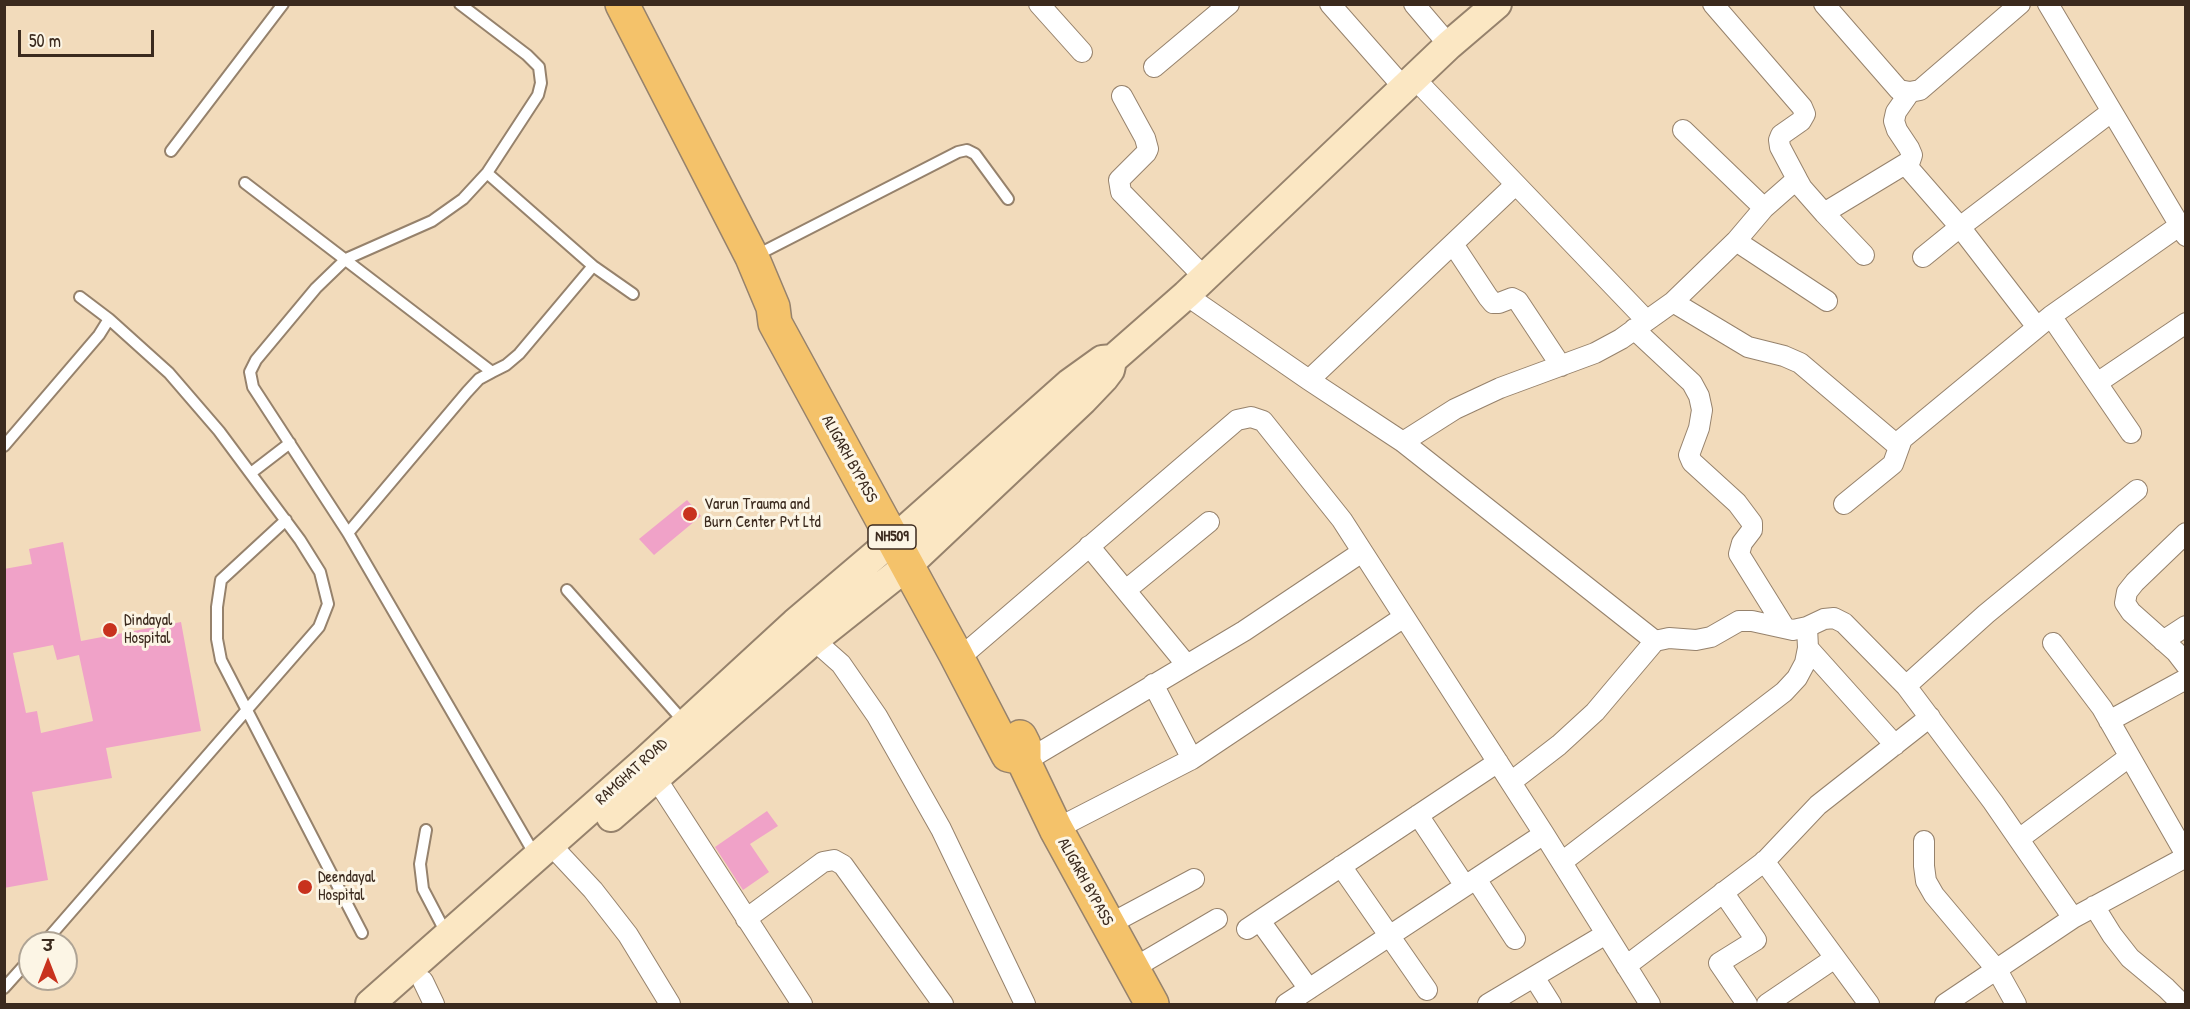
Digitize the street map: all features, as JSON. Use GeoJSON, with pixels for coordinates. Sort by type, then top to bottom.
{"type":"FeatureCollection","features":[{"type":"Feature","properties":{"kind":"highway","name":"ALIGARH BYPASS"},"geometry":{"type":"LineString","coordinates":[[622,4],[752,257],[773,306],[789,316],[907,547],[1008,755],[1023,760]]}},
{"type":"Feature","properties":{"kind":"highway","name":"ALIGARH BYPASS"},"geometry":{"type":"LineString","coordinates":[[907,547],[1024,745],[1023,760],[1056,829],[1152,1005]]}},
{"type":"Feature","properties":{"kind":"main road","name":"RAMGHAT ROAD"},"geometry":{"type":"LineString","coordinates":[[650,770],[685,723],[804,632],[907,547],[1070,383],[1102,360],[1113,359],[1195,287],[1449,45],[1497,4]]}},
{"type":"Feature","properties":{"kind":"main road","name":"RAMGHAT ROAD"},"geometry":{"type":"LineString","coordinates":[[370,1005],[448,936],[650,770],[804,632]]}},
{"type":"Feature","properties":{"kind":"main road","name":"RAMGHAT ROAD"},"geometry":{"type":"LineString","coordinates":[[396,1005],[428,993],[550,854]]}},
{"type":"Feature","properties":{"kind":"street"},"geometry":{"type":"LineString","coordinates":[[1039,4],[1082,52]]}},
{"type":"Feature","properties":{"kind":"street"},"geometry":{"type":"LineString","coordinates":[[1154,68],[1228,4]]}},
{"type":"Feature","properties":{"kind":"street"},"geometry":{"type":"LineString","coordinates":[[1330,4],[1515,185],[1692,383],[1699,396],[1702,410],[1699,428],[1689,455],[1692,462],[1737,503],[1752,523],[1752,530],[1742,543],[1739,554],[1785,628]]}},
{"type":"Feature","properties":{"kind":"street"},"geometry":{"type":"LineString","coordinates":[[1414,4],[1449,45]]}},
{"type":"Feature","properties":{"kind":"street"},"geometry":{"type":"LineString","coordinates":[[1713,4],[1802,107],[1805,114],[1801,121],[1781,135],[1780,147],[1802,189],[1864,255]]}},
{"type":"Feature","properties":{"kind":"street"},"geometry":{"type":"LineString","coordinates":[[1824,4],[1899,90],[1910,92],[1920,90],[2020,4]]}},
{"type":"Feature","properties":{"kind":"street"},"geometry":{"type":"LineString","coordinates":[[1844,504],[1893,464],[1902,439],[2044,322],[2182,231],[2048,4]]}},
{"type":"Feature","properties":{"kind":"street"},"geometry":{"type":"LineString","coordinates":[[1824,213],[1910,161],[1912,155],[1894,121],[1896,112],[1910,92]]}},
{"type":"Feature","properties":{"kind":"street"},"geometry":{"type":"LineString","coordinates":[[1122,96],[1146,138],[1148,149],[1119,180],[1121,192],[1195,287],[1309,380],[1403,442],[1655,641]]}},
{"type":"Feature","properties":{"kind":"street"},"geometry":{"type":"LineString","coordinates":[[1923,257],[2111,112]]}},
{"type":"Feature","properties":{"kind":"street"},"geometry":{"type":"LineString","coordinates":[[1683,130],[1764,208]]}},
{"type":"Feature","properties":{"kind":"street"},"geometry":{"type":"LineString","coordinates":[[1906,165],[2097,383],[2131,433]]}},
{"type":"Feature","properties":{"kind":"street"},"geometry":{"type":"LineString","coordinates":[[1403,442],[1455,409],[1500,388],[1595,354],[1640,325],[1673,302],[1736,241],[1764,208],[1797,179]]}},
{"type":"Feature","properties":{"kind":"street"},"geometry":{"type":"LineString","coordinates":[[1309,380],[1515,185]]}},
{"type":"Feature","properties":{"kind":"street"},"geometry":{"type":"LineString","coordinates":[[1736,241],[1827,301]]}},
{"type":"Feature","properties":{"kind":"street"},"geometry":{"type":"LineString","coordinates":[[1453,244],[1493,303],[1512,298],[1518,301],[1561,366]]}},
{"type":"Feature","properties":{"kind":"street"},"geometry":{"type":"LineString","coordinates":[[1673,302],[1748,347],[1784,356],[1800,363],[1898,446]]}},
{"type":"Feature","properties":{"kind":"street"},"geometry":{"type":"LineString","coordinates":[[2097,383],[2186,323]]}},
{"type":"Feature","properties":{"kind":"street"},"geometry":{"type":"LineString","coordinates":[[969,649],[1237,420],[1251,417],[1263,421],[1342,520],[1562,862],[1650,1005]]}},
{"type":"Feature","properties":{"kind":"street"},"geometry":{"type":"LineString","coordinates":[[1906,686],[1986,614],[2137,490]]}},
{"type":"Feature","properties":{"kind":"street"},"geometry":{"type":"LineString","coordinates":[[1126,590],[1209,522]]}},
{"type":"Feature","properties":{"kind":"street"},"geometry":{"type":"LineString","coordinates":[[2186,533],[2127,592],[2126,603],[2131,612],[2176,652],[2186,665]]}},
{"type":"Feature","properties":{"kind":"street"},"geometry":{"type":"LineString","coordinates":[[1089,546],[1186,664]]}},
{"type":"Feature","properties":{"kind":"street"},"geometry":{"type":"LineString","coordinates":[[1023,760],[1244,631],[1362,552]]}},
{"type":"Feature","properties":{"kind":"street"},"geometry":{"type":"LineString","coordinates":[[1056,829],[1192,759],[1404,617]]}},
{"type":"Feature","properties":{"kind":"street"},"geometry":{"type":"LineString","coordinates":[[1510,782],[1559,746],[1594,712],[1655,641],[1669,638],[1696,640],[1711,637],[1739,621],[1752,621],[1793,630],[1807,627],[1824,619],[1834,618],[1844,623],[1906,686],[2019,839],[2073,918]]}},
{"type":"Feature","properties":{"kind":"street"},"geometry":{"type":"LineString","coordinates":[[2163,641],[2186,626]]}},
{"type":"Feature","properties":{"kind":"street"},"geometry":{"type":"LineString","coordinates":[[1562,862],[1784,692],[1797,678],[1805,663],[1808,648],[1807,627]]}},
{"type":"Feature","properties":{"kind":"street"},"geometry":{"type":"LineString","coordinates":[[804,632],[841,664],[877,716],[941,829],[1025,1005]]}},
{"type":"Feature","properties":{"kind":"street"},"geometry":{"type":"LineString","coordinates":[[1945,1005],[2073,918],[2186,856],[2109,721],[2053,643]]}},
{"type":"Feature","properties":{"kind":"street"},"geometry":{"type":"LineString","coordinates":[[1808,648],[1895,745]]}},
{"type":"Feature","properties":{"kind":"street"},"geometry":{"type":"LineString","coordinates":[[2109,721],[2186,679]]}},
{"type":"Feature","properties":{"kind":"street"},"geometry":{"type":"LineString","coordinates":[[1153,684],[1192,759]]}},
{"type":"Feature","properties":{"kind":"street"},"geometry":{"type":"LineString","coordinates":[[1626,966],[1764,861],[1818,805],[1930,717]]}},
{"type":"Feature","properties":{"kind":"street"},"geometry":{"type":"LineString","coordinates":[[2019,839],[2129,757]]}},
{"type":"Feature","properties":{"kind":"street"},"geometry":{"type":"LineString","coordinates":[[1309,989],[1254,925],[1498,762]]}},
{"type":"Feature","properties":{"kind":"street"},"geometry":{"type":"LineString","coordinates":[[650,770],[801,1005]]}},
{"type":"Feature","properties":{"kind":"street"},"geometry":{"type":"LineString","coordinates":[[1418,815],[1515,939]]}},
{"type":"Feature","properties":{"kind":"street"},"geometry":{"type":"LineString","coordinates":[[1286,1005],[1544,834]]}},
{"type":"Feature","properties":{"kind":"street"},"geometry":{"type":"LineString","coordinates":[[1924,842],[1923,860],[1926,881],[1934,895],[1997,970],[2016,1005]]}},
{"type":"Feature","properties":{"kind":"street"},"geometry":{"type":"LineString","coordinates":[[550,854],[593,890],[628,935],[670,1005]]}},
{"type":"Feature","properties":{"kind":"street"},"geometry":{"type":"LineString","coordinates":[[746,919],[823,862],[834,860],[843,865],[943,1005]]}},
{"type":"Feature","properties":{"kind":"street"},"geometry":{"type":"LineString","coordinates":[[1764,861],[1869,1005]]}},
{"type":"Feature","properties":{"kind":"street"},"geometry":{"type":"LineString","coordinates":[[1341,867],[1427,990]]}},
{"type":"Feature","properties":{"kind":"street"},"geometry":{"type":"LineString","coordinates":[[1108,925],[1194,879]]}},
{"type":"Feature","properties":{"kind":"street"},"geometry":{"type":"LineString","coordinates":[[1724,892],[1756,940],[1719,963],[1747,1005]]}},
{"type":"Feature","properties":{"kind":"street"},"geometry":{"type":"LineString","coordinates":[[2094,906],[2130,958],[2166,987],[2182,1005]]}},
{"type":"Feature","properties":{"kind":"street"},"geometry":{"type":"LineString","coordinates":[[1132,969],[1217,919]]}},
{"type":"Feature","properties":{"kind":"street"},"geometry":{"type":"LineString","coordinates":[[1488,1005],[1606,934]]}},
{"type":"Feature","properties":{"kind":"street"},"geometry":{"type":"LineString","coordinates":[[1767,1005],[1835,958]]}},
{"type":"Feature","properties":{"kind":"street"},"geometry":{"type":"LineString","coordinates":[[1534,977],[1551,1005]]}},
{"type":"Feature","properties":{"kind":"lane"},"geometry":{"type":"LineString","coordinates":[[171,151],[283,4]]}},
{"type":"Feature","properties":{"kind":"lane"},"geometry":{"type":"LineString","coordinates":[[460,4],[527,55],[539,68],[541,83],[538,95],[487,173],[463,199],[432,221],[346,259],[316,288],[256,360],[250,372],[253,387],[348,533],[550,854]]}},
{"type":"Feature","properties":{"kind":"lane"},"geometry":{"type":"LineString","coordinates":[[752,257],[958,152],[967,150],[975,154],[1008,199]]}},
{"type":"Feature","properties":{"kind":"lane"},"geometry":{"type":"LineString","coordinates":[[487,173],[593,266],[633,294]]}},
{"type":"Feature","properties":{"kind":"lane"},"geometry":{"type":"LineString","coordinates":[[245,183],[492,372]]}},
{"type":"Feature","properties":{"kind":"lane"},"geometry":{"type":"LineString","coordinates":[[348,533],[467,392],[479,379],[506,365],[519,354],[593,266]]}},
{"type":"Feature","properties":{"kind":"lane"},"geometry":{"type":"LineString","coordinates":[[54,931],[319,627],[328,604],[320,572],[286,520],[219,431],[169,373],[109,319],[80,297]]}},
{"type":"Feature","properties":{"kind":"lane"},"geometry":{"type":"LineString","coordinates":[[4,446],[99,334],[109,319]]}},
{"type":"Feature","properties":{"kind":"lane"},"geometry":{"type":"LineString","coordinates":[[251,473],[290,443]]}},
{"type":"Feature","properties":{"kind":"lane"},"geometry":{"type":"LineString","coordinates":[[286,520],[221,580],[217,607],[217,639],[221,660],[362,933]]}},
{"type":"Feature","properties":{"kind":"lane"},"geometry":{"type":"LineString","coordinates":[[567,590],[685,723]]}},
{"type":"Feature","properties":{"kind":"lane"},"geometry":{"type":"LineString","coordinates":[[426,830],[420,864],[423,889],[448,936]]}},
{"type":"Feature","properties":{"kind":"lane"},"geometry":{"type":"LineString","coordinates":[[4,988],[18,972]]}},
{"type":"Feature","properties":{"kind":"building"},"geometry":{"type":"Polygon","coordinates":[[[687,500],[701,516],[654,555],[639,539],[687,500]]]}},
{"type":"Feature","properties":{"kind":"building"},"geometry":{"type":"Polygon","coordinates":[[[63,542],[81,641],[181,622],[201,731],[106,748],[112,778],[32,792],[48,880],[4,888],[4,569],[32,564],[29,549],[63,542]],[[53,645],[13,653],[26,713],[37,711],[41,733],[93,721],[79,655],[57,660],[53,645]]]}},
{"type":"Feature","properties":{"kind":"building"},"geometry":{"type":"Polygon","coordinates":[[[767,811],[778,826],[750,844],[769,872],[743,890],[715,847],[767,811]]]}},
{"type":"Feature","properties":{"kind":"place","name":"Varun Trauma and Burn Center Pvt Ltd"},"geometry":{"type":"Point","coordinates":[690,514]}},
{"type":"Feature","properties":{"kind":"place","name":"Dindayal Hospital"},"geometry":{"type":"Point","coordinates":[110,630]}},
{"type":"Feature","properties":{"kind":"place","name":"Deendayal Hospital"},"geometry":{"type":"Point","coordinates":[305,887]}}]}
